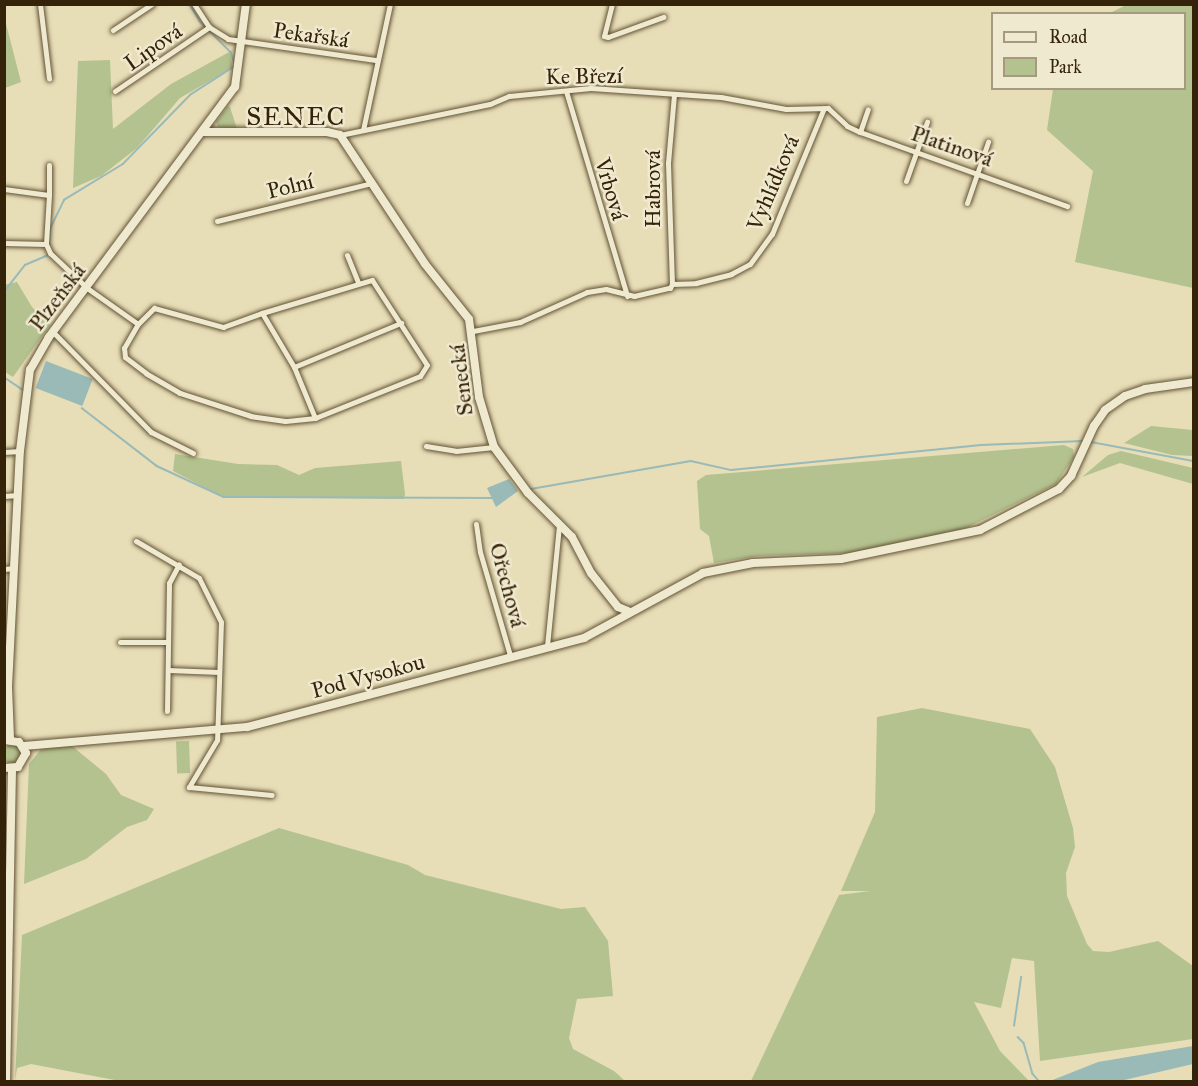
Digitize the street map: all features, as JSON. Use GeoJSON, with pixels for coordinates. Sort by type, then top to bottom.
{"type":"FeatureCollection","features":[{"type":"Feature","properties":{"kind":"street"},"geometry":{"type":"LineString","coordinates":[[40,4],[49,78]]}},
{"type":"Feature","properties":{"kind":"street"},"geometry":{"type":"LineString","coordinates":[[113,30],[152,4]]}},
{"type":"Feature","properties":{"kind":"street"},"geometry":{"type":"LineString","coordinates":[[194,4],[209,27]]}},
{"type":"Feature","properties":{"kind":"street","name":"Plzeňská"},"geometry":{"type":"LineString","coordinates":[[7,740],[8,653],[20,452],[30,370],[53,332],[204,132],[235,87],[246,4]]}},
{"type":"Feature","properties":{"kind":"street"},"geometry":{"type":"LineString","coordinates":[[363,130],[376,60],[390,4]]}},
{"type":"Feature","properties":{"kind":"street"},"geometry":{"type":"LineString","coordinates":[[612,4],[604,36],[608,37],[663,17]]}},
{"type":"Feature","properties":{"kind":"street","name":"Pekařská"},"geometry":{"type":"LineString","coordinates":[[209,27],[225,38],[242,42],[376,60]]}},
{"type":"Feature","properties":{"kind":"street","name":"Lipová"},"geometry":{"type":"LineString","coordinates":[[115,91],[209,27]]}},
{"type":"Feature","properties":{"kind":"street","name":"Ke Březí"},"geometry":{"type":"LineString","coordinates":[[340,135],[490,104],[509,96],[591,88],[674,94],[786,109],[832,109]]}},
{"type":"Feature","properties":{"kind":"street","name":"Vrbová"},"geometry":{"type":"LineString","coordinates":[[566,91],[627,296]]}},
{"type":"Feature","properties":{"kind":"street","name":"Habrová"},"geometry":{"type":"LineString","coordinates":[[672,284],[668,163],[674,94]]}},
{"type":"Feature","properties":{"kind":"street","name":"Vyhlídková"},"geometry":{"type":"LineString","coordinates":[[473,331],[520,322],[587,292],[606,289],[627,296],[670,288],[672,284],[696,283],[750,264],[772,234],[824,108]]}},
{"type":"Feature","properties":{"kind":"street","name":"Platinová"},"geometry":{"type":"LineString","coordinates":[[832,109],[847,126],[860,132],[1067,206]]}},
{"type":"Feature","properties":{"kind":"street"},"geometry":{"type":"LineString","coordinates":[[860,132],[868,109]]}},
{"type":"Feature","properties":{"kind":"street"},"geometry":{"type":"LineString","coordinates":[[906,181],[927,122]]}},
{"type":"Feature","properties":{"kind":"street"},"geometry":{"type":"LineString","coordinates":[[204,132],[327,132],[340,135]]}},
{"type":"Feature","properties":{"kind":"street","name":"Senecká"},"geometry":{"type":"LineString","coordinates":[[340,135],[425,264],[459,303],[473,331],[479,397],[494,447],[559,526],[572,537],[591,573],[618,607],[628,611]]}},
{"type":"Feature","properties":{"kind":"street"},"geometry":{"type":"LineString","coordinates":[[967,203],[988,142]]}},
{"type":"Feature","properties":{"kind":"street"},"geometry":{"type":"LineString","coordinates":[[49,165],[46,244],[55,260],[87,288],[138,324]]}},
{"type":"Feature","properties":{"kind":"street","name":"Polní"},"geometry":{"type":"LineString","coordinates":[[217,221],[372,183]]}},
{"type":"Feature","properties":{"kind":"street"},"geometry":{"type":"LineString","coordinates":[[4,189],[49,195]]}},
{"type":"Feature","properties":{"kind":"street"},"geometry":{"type":"LineString","coordinates":[[4,243],[46,244]]}},
{"type":"Feature","properties":{"kind":"street"},"geometry":{"type":"LineString","coordinates":[[347,255],[358,282]]}},
{"type":"Feature","properties":{"kind":"street"},"geometry":{"type":"LineString","coordinates":[[358,282],[376,283],[427,365],[424,373],[315,418],[285,421],[251,416],[180,393],[125,357],[124,348],[138,324],[154,308],[221,327],[262,313],[358,282]]}},
{"type":"Feature","properties":{"kind":"street"},"geometry":{"type":"LineString","coordinates":[[262,313],[294,367],[315,418]]}},
{"type":"Feature","properties":{"kind":"street"},"geometry":{"type":"LineString","coordinates":[[294,367],[401,323]]}},
{"type":"Feature","properties":{"kind":"street"},"geometry":{"type":"LineString","coordinates":[[53,332],[151,432],[193,453]]}},
{"type":"Feature","properties":{"kind":"street","name":"Pod Vysokou"},"geometry":{"type":"LineString","coordinates":[[24,747],[247,727],[584,638],[628,611],[703,573],[753,563],[853,557],[980,530],[1059,489],[1071,476],[1094,426],[1106,410],[1125,396],[1145,389],[1194,382]]}},
{"type":"Feature","properties":{"kind":"street"},"geometry":{"type":"LineString","coordinates":[[426,446],[456,451],[494,447]]}},
{"type":"Feature","properties":{"kind":"street"},"geometry":{"type":"LineString","coordinates":[[4,452],[20,452]]}},
{"type":"Feature","properties":{"kind":"street"},"geometry":{"type":"LineString","coordinates":[[4,496],[18,495]]}},
{"type":"Feature","properties":{"kind":"street","name":"Ořechová"},"geometry":{"type":"LineString","coordinates":[[476,524],[480,552],[510,656]]}},
{"type":"Feature","properties":{"kind":"street"},"geometry":{"type":"LineString","coordinates":[[547,646],[559,526]]}},
{"type":"Feature","properties":{"kind":"street"},"geometry":{"type":"LineString","coordinates":[[136,541],[179,564],[199,578],[219,615],[217,741],[190,780],[190,788],[272,795]]}},
{"type":"Feature","properties":{"kind":"street"},"geometry":{"type":"LineString","coordinates":[[167,711],[169,583],[179,564]]}},
{"type":"Feature","properties":{"kind":"street"},"geometry":{"type":"LineString","coordinates":[[4,569],[14,568]]}},
{"type":"Feature","properties":{"kind":"street"},"geometry":{"type":"LineString","coordinates":[[120,642],[168,642]]}},
{"type":"Feature","properties":{"kind":"street"},"geometry":{"type":"LineString","coordinates":[[168,670],[219,672]]}},
{"type":"Feature","properties":{"kind":"street"},"geometry":{"type":"LineString","coordinates":[[6,1082],[8,768],[23,762],[24,747],[7,740]]}},
{"type":"Feature","properties":{"kind":"green space"},"geometry":{"type":"Polygon","coordinates":[[[1126,5],[1193,5],[1193,288],[1075,262],[1093,171],[1047,130],[1053,90],[1186,90],[1186,12],[1112,12],[1126,5]]]}},
{"type":"Feature","properties":{"kind":"green space"},"geometry":{"type":"Polygon","coordinates":[[[4,16],[21,82],[5,88],[4,88],[4,16]]]}},
{"type":"Feature","properties":{"kind":"green space"},"geometry":{"type":"Polygon","coordinates":[[[231,51],[232,68],[180,98],[137,148],[101,176],[73,188],[78,61],[110,60],[113,129],[171,84],[231,51]]]}},
{"type":"Feature","properties":{"kind":"green space"},"geometry":{"type":"Polygon","coordinates":[[[228,106],[237,129],[218,127],[216,122],[228,106]]]}},
{"type":"Feature","properties":{"kind":"green space"},"geometry":{"type":"Polygon","coordinates":[[[17,282],[32,307],[50,325],[13,377],[5,372],[4,285],[17,282]]]}},
{"type":"Feature","properties":{"kind":"green space"},"geometry":{"type":"Polygon","coordinates":[[[1151,426],[1193,430],[1193,456],[1172,455],[1124,443],[1151,426]]]}},
{"type":"Feature","properties":{"kind":"green space"},"geometry":{"type":"Polygon","coordinates":[[[1064,445],[1073,449],[1074,457],[1056,484],[964,529],[850,553],[758,556],[714,563],[709,536],[700,529],[697,481],[706,475],[1064,445]]]}},
{"type":"Feature","properties":{"kind":"green space"},"geometry":{"type":"Polygon","coordinates":[[[1121,451],[1193,468],[1193,484],[1120,463],[1082,477],[1108,455],[1121,451]]]}},
{"type":"Feature","properties":{"kind":"green space"},"geometry":{"type":"Polygon","coordinates":[[[175,454],[238,464],[277,465],[299,475],[315,468],[401,461],[405,494],[404,499],[223,497],[173,471],[175,454]]]}},
{"type":"Feature","properties":{"kind":"green space"},"geometry":{"type":"Polygon","coordinates":[[[922,708],[1030,729],[1055,767],[1073,828],[1075,847],[1066,873],[1067,896],[1087,944],[1093,951],[1109,952],[1158,941],[1193,966],[1193,1039],[1040,1061],[1034,961],[1012,958],[1001,1008],[974,1002],[1000,1051],[1029,1081],[751,1081],[839,895],[870,891],[841,891],[875,812],[877,717],[922,708]]]}},
{"type":"Feature","properties":{"kind":"green space"},"geometry":{"type":"Polygon","coordinates":[[[176,741],[189,741],[190,773],[177,773],[176,741]]]}},
{"type":"Feature","properties":{"kind":"green space"},"geometry":{"type":"Polygon","coordinates":[[[8,745],[16,745],[21,750],[19,761],[8,763],[3,758],[3,750],[8,745]]]}},
{"type":"Feature","properties":{"kind":"green space"},"geometry":{"type":"Polygon","coordinates":[[[72,746],[106,774],[121,795],[154,809],[147,820],[127,827],[86,859],[24,884],[29,764],[42,748],[72,746]]]}},
{"type":"Feature","properties":{"kind":"green space"},"geometry":{"type":"Polygon","coordinates":[[[279,828],[408,865],[425,875],[561,909],[585,907],[608,941],[613,996],[577,999],[569,1038],[573,1049],[614,1071],[625,1081],[125,1082],[31,1064],[17,1068],[15,1081],[22,935],[279,828]]]}},
{"type":"Feature","properties":{"kind":"water"},"geometry":{"type":"Polygon","coordinates":[[[46,361],[93,379],[82,406],[36,388],[46,361]]]}},
{"type":"Feature","properties":{"kind":"water"},"geometry":{"type":"Polygon","coordinates":[[[509,479],[518,491],[496,507],[487,488],[509,479]]]}},
{"type":"Feature","properties":{"kind":"water"},"geometry":{"type":"Polygon","coordinates":[[[1193,1046],[1193,1064],[1120,1081],[1050,1081],[1098,1062],[1193,1046]]]}},
{"type":"Feature","properties":{"kind":"waterway"},"geometry":{"type":"LineString","coordinates":[[49,245],[50,229],[64,200],[123,164],[190,95],[235,66],[231,53],[200,22],[189,4]]}},
{"type":"Feature","properties":{"kind":"waterway"},"geometry":{"type":"LineString","coordinates":[[4,292],[25,265],[48,255]]}},
{"type":"Feature","properties":{"kind":"waterway"},"geometry":{"type":"LineString","coordinates":[[4,377],[23,390]]}},
{"type":"Feature","properties":{"kind":"waterway"},"geometry":{"type":"LineString","coordinates":[[82,408],[157,466],[224,497],[492,498]]}},
{"type":"Feature","properties":{"kind":"waterway"},"geometry":{"type":"LineString","coordinates":[[531,489],[691,461],[731,470],[981,445],[1083,441]]}},
{"type":"Feature","properties":{"kind":"waterway"},"geometry":{"type":"LineString","coordinates":[[1091,442],[1194,461]]}},
{"type":"Feature","properties":{"kind":"waterway"},"geometry":{"type":"LineString","coordinates":[[1014,1026],[1021,978]]}},
{"type":"Feature","properties":{"kind":"waterway"},"geometry":{"type":"LineString","coordinates":[[1018,1037],[1024,1043],[1033,1074],[1040,1082]]}},
{"type":"Feature","properties":{"kind":"district","name":"SENEC"},"geometry":{"type":"Point","coordinates":[296,117]}}]}
